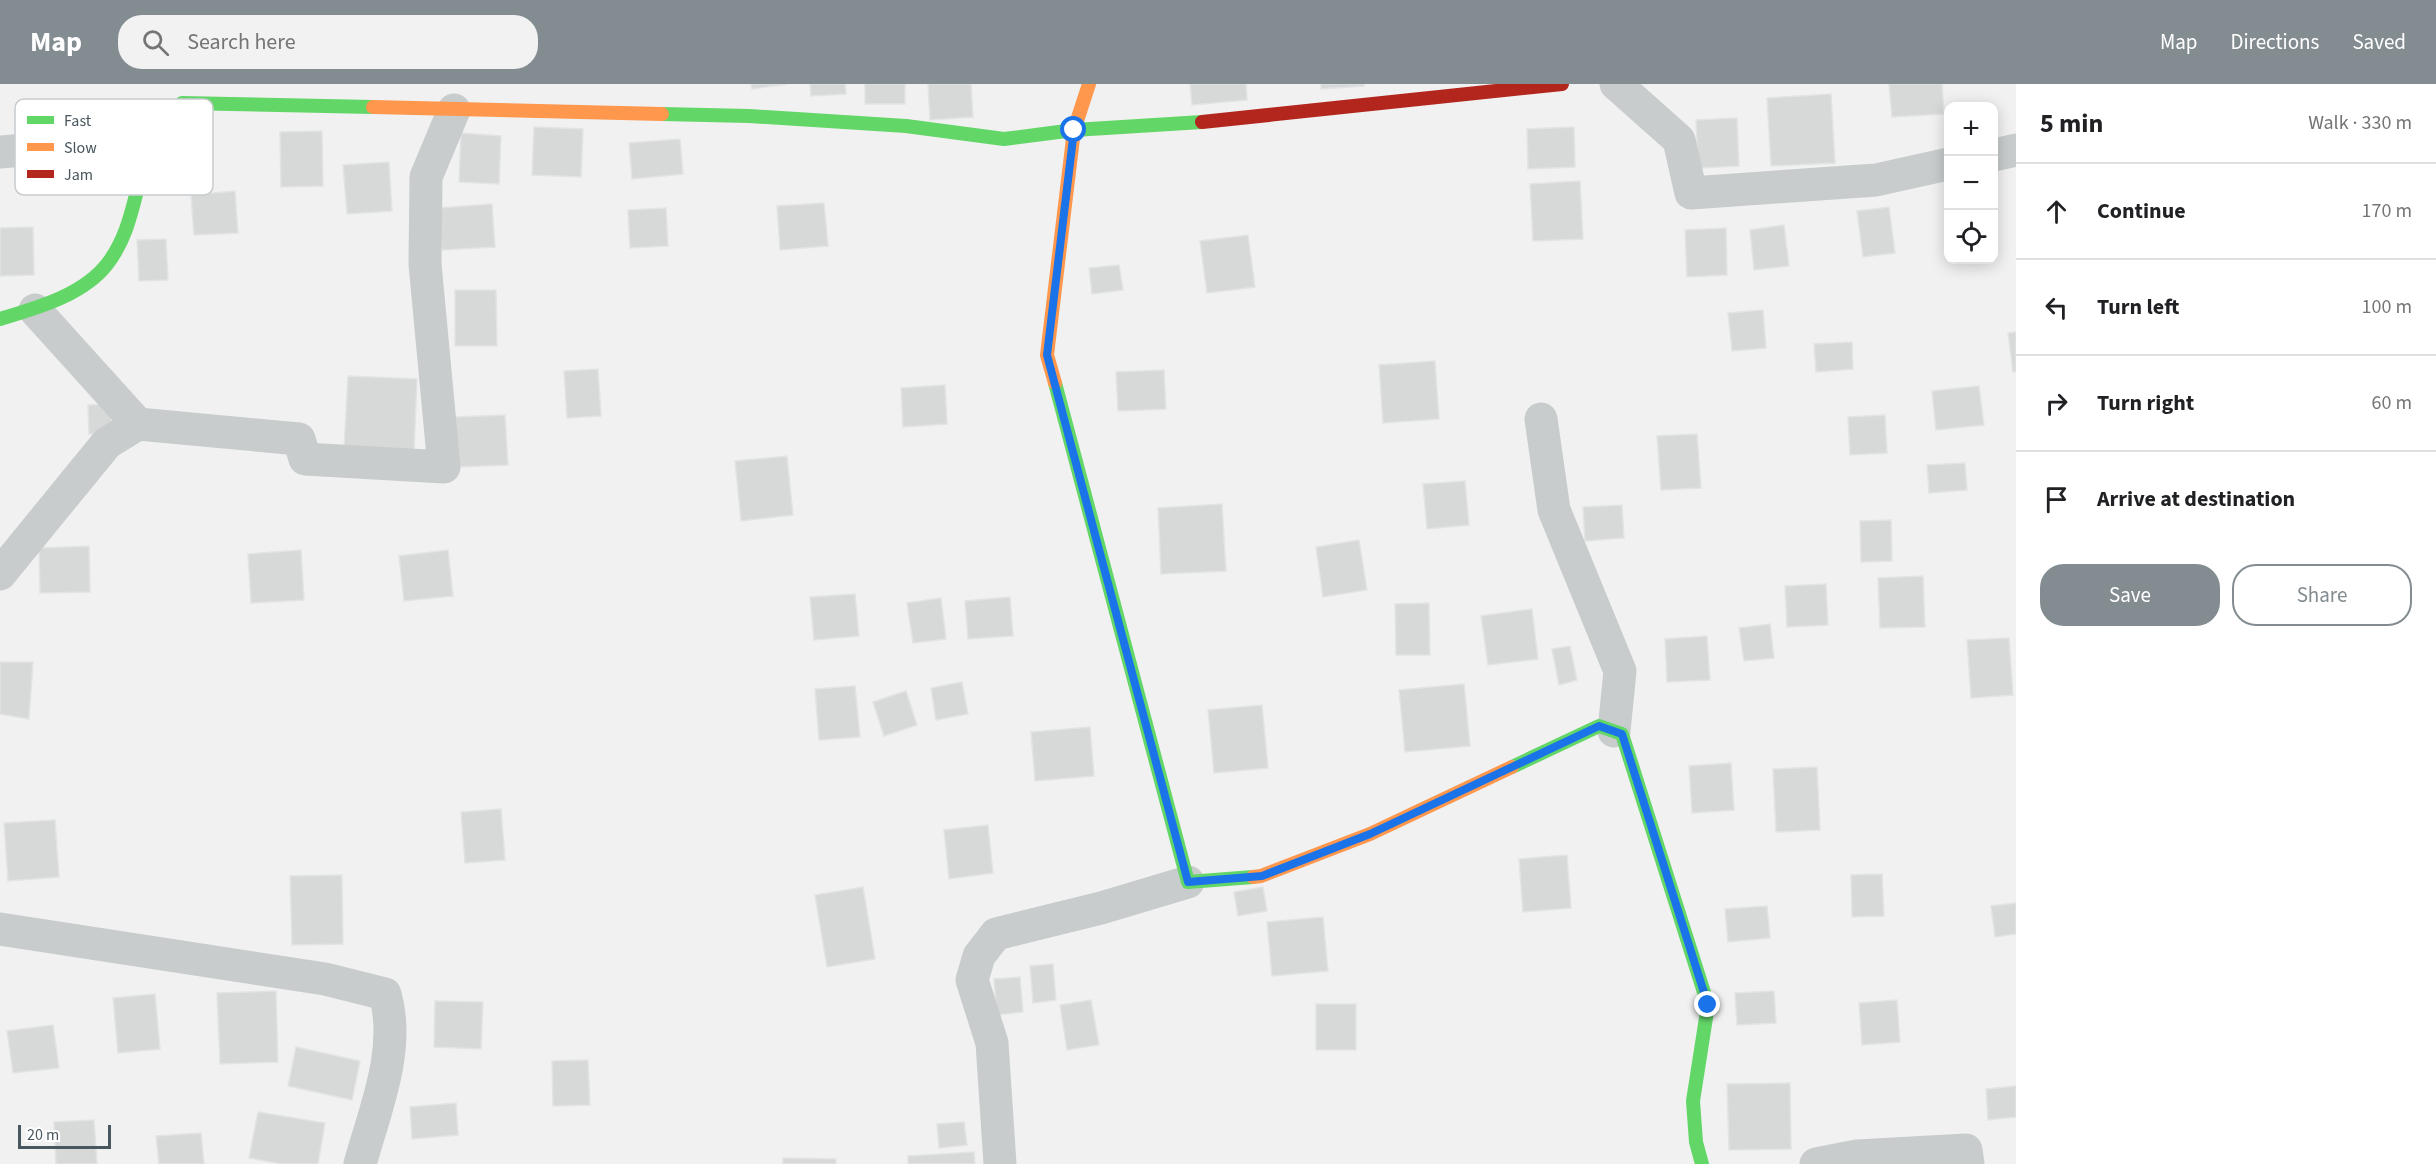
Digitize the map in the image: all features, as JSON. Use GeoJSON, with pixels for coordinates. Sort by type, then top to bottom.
{"type":"FeatureCollection","features":[{"type":"Feature","properties":{"kind":"street"},"geometry":{"type":"LineString","coordinates":[[1089,84],[1074,130],[1047,355],[1188,882]]}},
{"type":"Feature","properties":{"kind":"street"},"geometry":{"type":"LineString","coordinates":[[213,104],[749,116],[906,126],[1004,139],[1074,130],[1205,122],[1562,84]]}},
{"type":"Feature","properties":{"kind":"street"},"geometry":{"type":"LineString","coordinates":[[1616,84],[1679,140],[1691,193],[1876,180],[1944,165]]}},
{"type":"Feature","properties":{"kind":"street"},"geometry":{"type":"LineString","coordinates":[[0,574],[107,443],[138,424],[299,439],[305,459],[444,467],[425,264],[426,177],[454,110]]}},
{"type":"Feature","properties":{"kind":"street"},"geometry":{"type":"LineString","coordinates":[[1998,154],[2016,150]]}},
{"type":"Feature","properties":{"kind":"street"},"geometry":{"type":"LineString","coordinates":[[0,152],[15,151]]}},
{"type":"Feature","properties":{"kind":"street"},"geometry":{"type":"LineString","coordinates":[[0,320],[35,310],[92,280],[115,252],[134,195]]}},
{"type":"Feature","properties":{"kind":"street"},"geometry":{"type":"LineString","coordinates":[[35,310],[138,424]]}},
{"type":"Feature","properties":{"kind":"street"},"geometry":{"type":"LineString","coordinates":[[1541,419],[1554,510],[1620,671],[1614,731]]}},
{"type":"Feature","properties":{"kind":"street"},"geometry":{"type":"LineString","coordinates":[[1000,1164],[992,1043],[972,981],[979,956],[996,934],[1101,908],[1188,882],[1262,876],[1370,834],[1599,726],[1622,734],[1708,1005],[1693,1101],[1696,1142],[1702,1164]]}},
{"type":"Feature","properties":{"kind":"street"},"geometry":{"type":"LineString","coordinates":[[0,928],[326,979],[385,994],[392,1016],[389,1052],[360,1164]]}},
{"type":"Feature","properties":{"kind":"street"},"geometry":{"type":"LineString","coordinates":[[1816,1164],[1857,1156],[1966,1150],[1968,1164]]}},
{"type":"Feature","properties":{"kind":"building"},"geometry":{"type":"Polygon","coordinates":[[[751,84],[787,84],[752,89],[751,84]]]}},
{"type":"Feature","properties":{"kind":"building"},"geometry":{"type":"Polygon","coordinates":[[[810,84],[845,84],[846,94],[811,96],[810,84]]]}},
{"type":"Feature","properties":{"kind":"building"},"geometry":{"type":"Polygon","coordinates":[[[865,84],[905,84],[905,104],[865,104],[865,84]]]}},
{"type":"Feature","properties":{"kind":"building"},"geometry":{"type":"Polygon","coordinates":[[[928,84],[971,84],[973,117],[930,120],[928,84]]]}},
{"type":"Feature","properties":{"kind":"building"},"geometry":{"type":"Polygon","coordinates":[[[1190,84],[1246,84],[1247,100],[1192,105],[1190,84]]]}},
{"type":"Feature","properties":{"kind":"building"},"geometry":{"type":"Polygon","coordinates":[[[1321,84],[1364,84],[1364,86],[1321,89],[1321,84]]]}},
{"type":"Feature","properties":{"kind":"building"},"geometry":{"type":"Polygon","coordinates":[[[1889,84],[1942,84],[1944,114],[1892,117],[1889,84]]]}},
{"type":"Feature","properties":{"kind":"building"},"geometry":{"type":"Polygon","coordinates":[[[1831,94],[1835,163],[1771,166],[1767,98],[1831,94]]]}},
{"type":"Feature","properties":{"kind":"building"},"geometry":{"type":"Polygon","coordinates":[[[1737,118],[1739,166],[1698,168],[1696,120],[1737,118]]]}},
{"type":"Feature","properties":{"kind":"building"},"geometry":{"type":"Polygon","coordinates":[[[534,127],[583,129],[581,177],[532,175],[534,127]]]}},
{"type":"Feature","properties":{"kind":"building"},"geometry":{"type":"Polygon","coordinates":[[[1574,127],[1575,167],[1528,169],[1527,129],[1574,127]]]}},
{"type":"Feature","properties":{"kind":"building"},"geometry":{"type":"Polygon","coordinates":[[[322,131],[323,186],[281,187],[280,132],[322,131]]]}},
{"type":"Feature","properties":{"kind":"building"},"geometry":{"type":"Polygon","coordinates":[[[461,133],[501,136],[499,184],[459,182],[461,133]]]}},
{"type":"Feature","properties":{"kind":"building"},"geometry":{"type":"Polygon","coordinates":[[[680,139],[683,174],[632,179],[629,143],[680,139]]]}},
{"type":"Feature","properties":{"kind":"building"},"geometry":{"type":"Polygon","coordinates":[[[389,162],[392,211],[347,214],[343,165],[389,162]]]}},
{"type":"Feature","properties":{"kind":"building"},"geometry":{"type":"Polygon","coordinates":[[[1580,181],[1583,239],[1533,241],[1530,184],[1580,181]]]}},
{"type":"Feature","properties":{"kind":"building"},"geometry":{"type":"Polygon","coordinates":[[[235,191],[238,233],[194,235],[191,195],[213,195],[213,193],[235,191]]]}},
{"type":"Feature","properties":{"kind":"building"},"geometry":{"type":"Polygon","coordinates":[[[824,203],[828,246],[780,250],[777,206],[824,203]]]}},
{"type":"Feature","properties":{"kind":"building"},"geometry":{"type":"Polygon","coordinates":[[[492,204],[495,247],[442,250],[439,208],[492,204]]]}},
{"type":"Feature","properties":{"kind":"building"},"geometry":{"type":"Polygon","coordinates":[[[1889,207],[1895,253],[1863,257],[1857,211],[1889,207]]]}},
{"type":"Feature","properties":{"kind":"building"},"geometry":{"type":"Polygon","coordinates":[[[666,208],[668,246],[630,248],[628,210],[666,208]]]}},
{"type":"Feature","properties":{"kind":"building"},"geometry":{"type":"Polygon","coordinates":[[[1784,225],[1789,266],[1754,270],[1750,230],[1784,225]]]}},
{"type":"Feature","properties":{"kind":"building"},"geometry":{"type":"Polygon","coordinates":[[[33,227],[34,275],[0,276],[0,228],[33,227]]]}},
{"type":"Feature","properties":{"kind":"building"},"geometry":{"type":"Polygon","coordinates":[[[1726,228],[1727,275],[1687,277],[1685,230],[1726,228]]]}},
{"type":"Feature","properties":{"kind":"building"},"geometry":{"type":"Polygon","coordinates":[[[1248,235],[1255,287],[1207,293],[1200,241],[1248,235]]]}},
{"type":"Feature","properties":{"kind":"building"},"geometry":{"type":"Polygon","coordinates":[[[166,239],[168,280],[139,281],[137,240],[166,239]]]}},
{"type":"Feature","properties":{"kind":"building"},"geometry":{"type":"Polygon","coordinates":[[[1119,265],[1123,290],[1092,294],[1089,268],[1119,265]]]}},
{"type":"Feature","properties":{"kind":"building"},"geometry":{"type":"Polygon","coordinates":[[[455,290],[496,290],[497,346],[455,346],[455,290]]]}},
{"type":"Feature","properties":{"kind":"building"},"geometry":{"type":"Polygon","coordinates":[[[1763,310],[1766,348],[1732,351],[1728,313],[1763,310]]]}},
{"type":"Feature","properties":{"kind":"building"},"geometry":{"type":"Polygon","coordinates":[[[2016,332],[2016,371],[2013,372],[2008,333],[2016,332]]]}},
{"type":"Feature","properties":{"kind":"building"},"geometry":{"type":"Polygon","coordinates":[[[1852,342],[1853,369],[1816,372],[1814,344],[1852,342]]]}},
{"type":"Feature","properties":{"kind":"building"},"geometry":{"type":"Polygon","coordinates":[[[1435,361],[1439,419],[1383,423],[1379,365],[1435,361]]]}},
{"type":"Feature","properties":{"kind":"building"},"geometry":{"type":"Polygon","coordinates":[[[598,369],[601,416],[567,418],[564,371],[598,369]]]}},
{"type":"Feature","properties":{"kind":"building"},"geometry":{"type":"Polygon","coordinates":[[[1164,370],[1166,409],[1118,411],[1116,372],[1164,370]]]}},
{"type":"Feature","properties":{"kind":"building"},"geometry":{"type":"Polygon","coordinates":[[[348,376],[417,379],[414,451],[344,448],[348,376]]]}},
{"type":"Feature","properties":{"kind":"building"},"geometry":{"type":"Polygon","coordinates":[[[945,385],[947,424],[903,427],[901,388],[945,385]]]}},
{"type":"Feature","properties":{"kind":"building"},"geometry":{"type":"Polygon","coordinates":[[[1979,386],[1984,425],[1936,430],[1932,391],[1979,386]]]}},
{"type":"Feature","properties":{"kind":"building"},"geometry":{"type":"Polygon","coordinates":[[[111,404],[112,433],[89,434],[88,405],[111,404]]]}},
{"type":"Feature","properties":{"kind":"building"},"geometry":{"type":"Polygon","coordinates":[[[505,415],[508,465],[458,467],[455,417],[505,415]]]}},
{"type":"Feature","properties":{"kind":"building"},"geometry":{"type":"Polygon","coordinates":[[[1885,415],[1887,453],[1850,455],[1848,417],[1885,415]]]}},
{"type":"Feature","properties":{"kind":"building"},"geometry":{"type":"Polygon","coordinates":[[[1697,434],[1701,488],[1661,490],[1657,436],[1697,434]]]}},
{"type":"Feature","properties":{"kind":"building"},"geometry":{"type":"Polygon","coordinates":[[[787,456],[793,515],[741,521],[735,461],[787,456]]]}},
{"type":"Feature","properties":{"kind":"building"},"geometry":{"type":"Polygon","coordinates":[[[1965,463],[1967,490],[1929,493],[1927,465],[1965,463]]]}},
{"type":"Feature","properties":{"kind":"building"},"geometry":{"type":"Polygon","coordinates":[[[1465,481],[1469,525],[1427,529],[1423,484],[1465,481]]]}},
{"type":"Feature","properties":{"kind":"building"},"geometry":{"type":"Polygon","coordinates":[[[1222,504],[1226,571],[1161,574],[1158,508],[1222,504]]]}},
{"type":"Feature","properties":{"kind":"building"},"geometry":{"type":"Polygon","coordinates":[[[1622,505],[1624,538],[1585,541],[1583,507],[1622,505]]]}},
{"type":"Feature","properties":{"kind":"building"},"geometry":{"type":"Polygon","coordinates":[[[1891,520],[1892,561],[1861,562],[1860,521],[1891,520]]]}},
{"type":"Feature","properties":{"kind":"building"},"geometry":{"type":"Polygon","coordinates":[[[1359,540],[1367,590],[1323,597],[1316,547],[1359,540]]]}},
{"type":"Feature","properties":{"kind":"building"},"geometry":{"type":"Polygon","coordinates":[[[89,546],[90,592],[40,593],[39,548],[89,546]]]}},
{"type":"Feature","properties":{"kind":"building"},"geometry":{"type":"Polygon","coordinates":[[[301,550],[304,600],[251,603],[248,554],[301,550]]]}},
{"type":"Feature","properties":{"kind":"building"},"geometry":{"type":"Polygon","coordinates":[[[448,550],[453,596],[404,601],[399,556],[448,550]]]}},
{"type":"Feature","properties":{"kind":"building"},"geometry":{"type":"Polygon","coordinates":[[[1923,576],[1925,627],[1880,628],[1878,578],[1923,576]]]}},
{"type":"Feature","properties":{"kind":"building"},"geometry":{"type":"Polygon","coordinates":[[[1826,584],[1828,625],[1787,627],[1785,586],[1826,584]]]}},
{"type":"Feature","properties":{"kind":"building"},"geometry":{"type":"Polygon","coordinates":[[[855,594],[859,636],[814,640],[810,597],[855,594]]]}},
{"type":"Feature","properties":{"kind":"building"},"geometry":{"type":"Polygon","coordinates":[[[1010,597],[1013,636],[968,639],[965,601],[1010,597]]]}},
{"type":"Feature","properties":{"kind":"building"},"geometry":{"type":"Polygon","coordinates":[[[941,598],[946,639],[913,643],[907,603],[941,598]]]}},
{"type":"Feature","properties":{"kind":"building"},"geometry":{"type":"Polygon","coordinates":[[[1429,603],[1430,655],[1396,655],[1395,604],[1429,603]]]}},
{"type":"Feature","properties":{"kind":"building"},"geometry":{"type":"Polygon","coordinates":[[[1532,609],[1538,659],[1488,665],[1481,616],[1532,609]]]}},
{"type":"Feature","properties":{"kind":"building"},"geometry":{"type":"Polygon","coordinates":[[[1770,624],[1774,658],[1744,661],[1739,628],[1770,624]]]}},
{"type":"Feature","properties":{"kind":"building"},"geometry":{"type":"Polygon","coordinates":[[[1707,636],[1710,680],[1667,682],[1665,639],[1707,636]]]}},
{"type":"Feature","properties":{"kind":"building"},"geometry":{"type":"Polygon","coordinates":[[[2009,638],[2013,695],[1971,698],[1967,640],[2009,638]]]}},
{"type":"Feature","properties":{"kind":"building"},"geometry":{"type":"Polygon","coordinates":[[[1570,646],[1577,680],[1559,685],[1552,649],[1570,646]]]}},
{"type":"Feature","properties":{"kind":"building"},"geometry":{"type":"Polygon","coordinates":[[[0,662],[33,662],[29,719],[0,714],[0,662]]]}},
{"type":"Feature","properties":{"kind":"building"},"geometry":{"type":"Polygon","coordinates":[[[962,682],[968,714],[936,720],[931,688],[962,682]]]}},
{"type":"Feature","properties":{"kind":"building"},"geometry":{"type":"Polygon","coordinates":[[[1464,684],[1470,746],[1405,752],[1399,690],[1464,684]]]}},
{"type":"Feature","properties":{"kind":"building"},"geometry":{"type":"Polygon","coordinates":[[[855,686],[860,737],[819,740],[815,689],[855,686]]]}},
{"type":"Feature","properties":{"kind":"building"},"geometry":{"type":"Polygon","coordinates":[[[906,691],[917,725],[884,736],[873,702],[906,691]]]}},
{"type":"Feature","properties":{"kind":"building"},"geometry":{"type":"Polygon","coordinates":[[[1262,705],[1268,768],[1214,773],[1208,710],[1262,705]]]}},
{"type":"Feature","properties":{"kind":"building"},"geometry":{"type":"Polygon","coordinates":[[[1090,727],[1094,776],[1035,781],[1031,732],[1090,727]]]}},
{"type":"Feature","properties":{"kind":"building"},"geometry":{"type":"Polygon","coordinates":[[[1731,763],[1734,810],[1692,813],[1689,766],[1731,763]]]}},
{"type":"Feature","properties":{"kind":"building"},"geometry":{"type":"Polygon","coordinates":[[[1817,767],[1820,830],[1776,832],[1773,769],[1817,767]]]}},
{"type":"Feature","properties":{"kind":"building"},"geometry":{"type":"Polygon","coordinates":[[[501,809],[505,860],[465,863],[461,812],[501,809]]]}},
{"type":"Feature","properties":{"kind":"building"},"geometry":{"type":"Polygon","coordinates":[[[55,820],[59,877],[8,881],[4,823],[55,820]]]}},
{"type":"Feature","properties":{"kind":"building"},"geometry":{"type":"Polygon","coordinates":[[[988,825],[993,873],[949,879],[944,830],[988,825]]]}},
{"type":"Feature","properties":{"kind":"building"},"geometry":{"type":"Polygon","coordinates":[[[1567,855],[1571,908],[1523,912],[1519,859],[1567,855]]]}},
{"type":"Feature","properties":{"kind":"building"},"geometry":{"type":"Polygon","coordinates":[[[1882,874],[1884,916],[1852,917],[1851,875],[1882,874]]]}},
{"type":"Feature","properties":{"kind":"building"},"geometry":{"type":"Polygon","coordinates":[[[342,875],[343,944],[292,945],[290,876],[342,875]]]}},
{"type":"Feature","properties":{"kind":"building"},"geometry":{"type":"Polygon","coordinates":[[[863,887],[875,959],[827,967],[815,895],[863,887]]]}},
{"type":"Feature","properties":{"kind":"building"},"geometry":{"type":"Polygon","coordinates":[[[1263,887],[1267,911],[1238,916],[1234,892],[1263,887]]]}},
{"type":"Feature","properties":{"kind":"building"},"geometry":{"type":"Polygon","coordinates":[[[2016,903],[2016,934],[1995,937],[1991,906],[2016,903]]]}},
{"type":"Feature","properties":{"kind":"building"},"geometry":{"type":"Polygon","coordinates":[[[1767,906],[1770,938],[1728,942],[1725,909],[1767,906]]]}},
{"type":"Feature","properties":{"kind":"building"},"geometry":{"type":"Polygon","coordinates":[[[1323,917],[1328,971],[1272,976],[1267,922],[1323,917]]]}},
{"type":"Feature","properties":{"kind":"building"},"geometry":{"type":"Polygon","coordinates":[[[1053,964],[1056,1000],[1033,1003],[1030,966],[1053,964]]]}},
{"type":"Feature","properties":{"kind":"building"},"geometry":{"type":"Polygon","coordinates":[[[1020,977],[1023,1012],[997,1015],[994,979],[1020,977]]]}},
{"type":"Feature","properties":{"kind":"building"},"geometry":{"type":"Polygon","coordinates":[[[276,991],[278,1062],[220,1064],[217,993],[276,991]]]}},
{"type":"Feature","properties":{"kind":"building"},"geometry":{"type":"Polygon","coordinates":[[[1774,991],[1776,1023],[1737,1025],[1735,993],[1774,991]]]}},
{"type":"Feature","properties":{"kind":"building"},"geometry":{"type":"Polygon","coordinates":[[[155,994],[160,1049],[118,1053],[113,998],[155,994]]]}},
{"type":"Feature","properties":{"kind":"building"},"geometry":{"type":"Polygon","coordinates":[[[1091,1000],[1099,1045],[1067,1050],[1060,1005],[1091,1000]]]}},
{"type":"Feature","properties":{"kind":"building"},"geometry":{"type":"Polygon","coordinates":[[[1897,1000],[1900,1042],[1862,1045],[1859,1003],[1897,1000]]]}},
{"type":"Feature","properties":{"kind":"building"},"geometry":{"type":"Polygon","coordinates":[[[435,1001],[483,1002],[481,1049],[434,1047],[435,1001]]]}},
{"type":"Feature","properties":{"kind":"building"},"geometry":{"type":"Polygon","coordinates":[[[1316,1004],[1356,1004],[1356,1050],[1316,1050],[1316,1004]]]}},
{"type":"Feature","properties":{"kind":"building"},"geometry":{"type":"Polygon","coordinates":[[[53,1025],[59,1068],[13,1073],[7,1031],[53,1025]]]}},
{"type":"Feature","properties":{"kind":"building"},"geometry":{"type":"Polygon","coordinates":[[[296,1047],[360,1061],[352,1100],[288,1086],[296,1047]]]}},
{"type":"Feature","properties":{"kind":"building"},"geometry":{"type":"Polygon","coordinates":[[[588,1060],[590,1105],[553,1106],[552,1061],[588,1060]]]}},
{"type":"Feature","properties":{"kind":"building"},"geometry":{"type":"Polygon","coordinates":[[[1790,1083],[1791,1149],[1729,1150],[1727,1084],[1790,1083]]]}},
{"type":"Feature","properties":{"kind":"building"},"geometry":{"type":"Polygon","coordinates":[[[2016,1086],[2016,1117],[1988,1120],[1986,1089],[2016,1086]]]}},
{"type":"Feature","properties":{"kind":"building"},"geometry":{"type":"Polygon","coordinates":[[[456,1103],[458,1135],[412,1139],[410,1107],[456,1103]]]}},
{"type":"Feature","properties":{"kind":"building"},"geometry":{"type":"Polygon","coordinates":[[[258,1112],[325,1123],[318,1164],[282,1164],[249,1158],[258,1112]]]}},
{"type":"Feature","properties":{"kind":"building"},"geometry":{"type":"Polygon","coordinates":[[[94,1120],[97,1164],[56,1164],[54,1122],[94,1120]]]}},
{"type":"Feature","properties":{"kind":"building"},"geometry":{"type":"Polygon","coordinates":[[[964,1122],[967,1145],[939,1148],[937,1124],[964,1122]]]}},
{"type":"Feature","properties":{"kind":"building"},"geometry":{"type":"Polygon","coordinates":[[[201,1133],[204,1164],[159,1164],[156,1136],[201,1133]]]}},
{"type":"Feature","properties":{"kind":"building"},"geometry":{"type":"Polygon","coordinates":[[[974,1152],[975,1164],[908,1164],[908,1156],[974,1152]]]}},
{"type":"Feature","properties":{"kind":"building"},"geometry":{"type":"Polygon","coordinates":[[[783,1158],[836,1159],[836,1164],[783,1164],[783,1158]]]}},
{"type":"Feature","properties":{"kind":"traffic: fast"},"geometry":{"type":"LineString","coordinates":[[213,104],[373,107]]}},
{"type":"Feature","properties":{"kind":"traffic: fast"},"geometry":{"type":"LineString","coordinates":[[662,114],[749,116],[906,126],[1004,139],[1074,130],[1202,122]]}},
{"type":"Feature","properties":{"kind":"traffic: fast"},"geometry":{"type":"LineString","coordinates":[[0,319],[59,299],[86,284],[98,274],[120,244],[136,195]]}},
{"type":"Feature","properties":{"kind":"traffic: fast"},"geometry":{"type":"LineString","coordinates":[[1055,383],[1188,882],[1253,877]]}},
{"type":"Feature","properties":{"kind":"traffic: fast"},"geometry":{"type":"LineString","coordinates":[[1512,767],[1599,726],[1622,734],[1708,1005],[1693,1101],[1696,1142],[1702,1164]]}},
{"type":"Feature","properties":{"kind":"traffic: slow"},"geometry":{"type":"LineString","coordinates":[[1055,383],[1047,355],[1074,130],[1089,84]]}},
{"type":"Feature","properties":{"kind":"traffic: slow"},"geometry":{"type":"LineString","coordinates":[[373,107],[662,114]]}},
{"type":"Feature","properties":{"kind":"traffic: slow"},"geometry":{"type":"LineString","coordinates":[[1253,877],[1261,876],[1370,834],[1512,767]]}},
{"type":"Feature","properties":{"kind":"traffic: jam"},"geometry":{"type":"LineString","coordinates":[[1202,122],[1562,84]]}},
{"type":"Feature","properties":{"kind":"route"},"geometry":{"type":"LineString","coordinates":[[1074,130],[1047,355],[1188,882],[1262,876],[1370,834],[1599,726],[1622,734],[1708,1005]]}}]}
